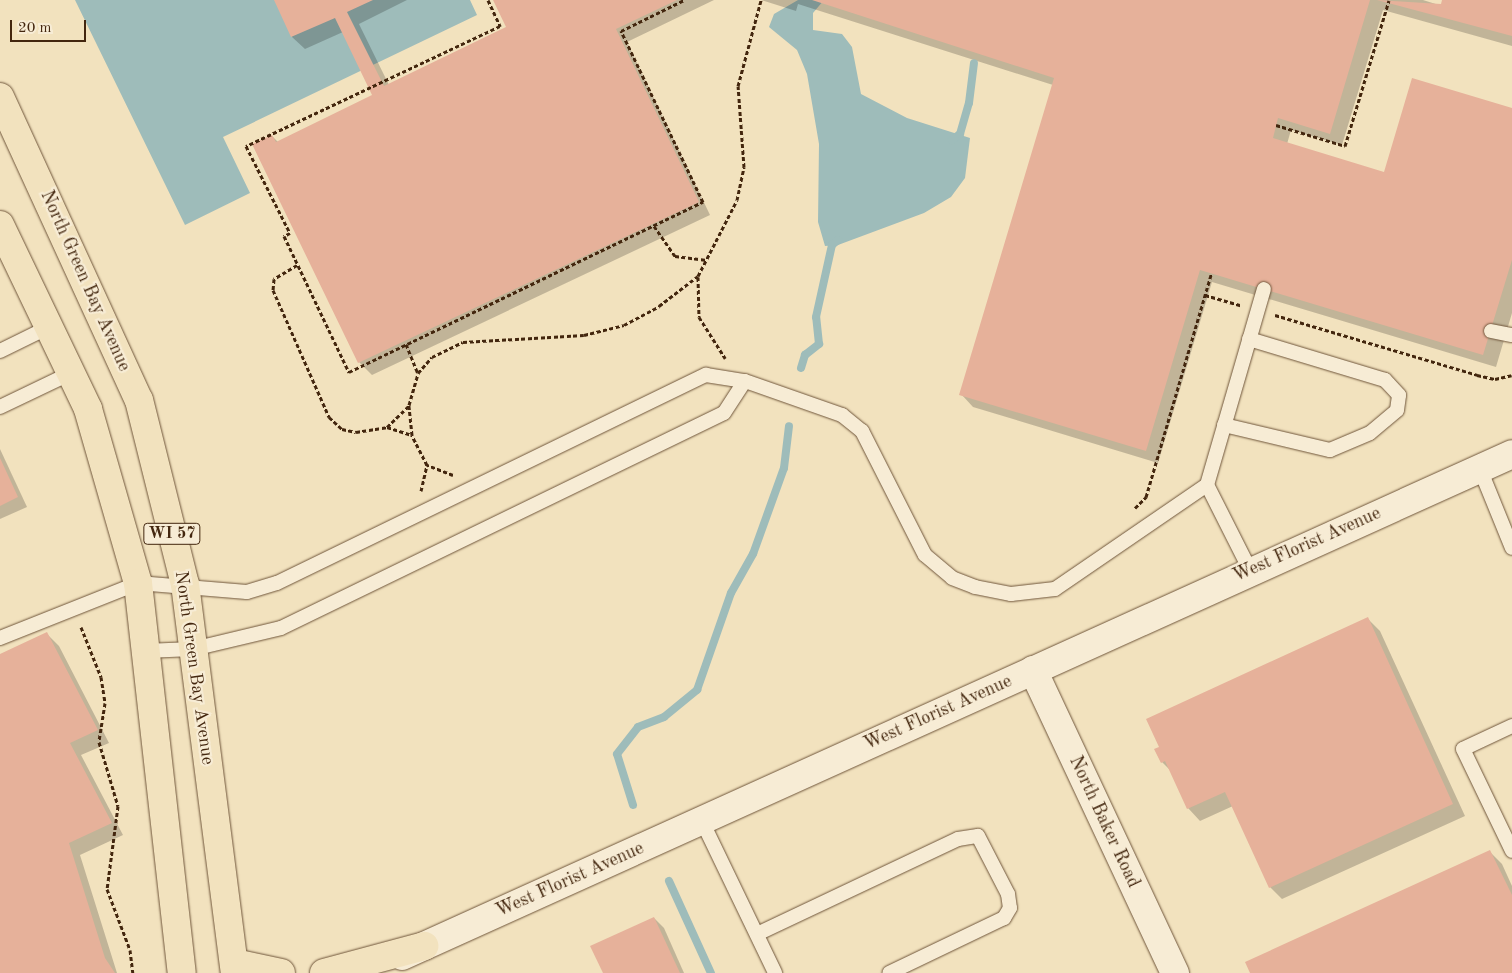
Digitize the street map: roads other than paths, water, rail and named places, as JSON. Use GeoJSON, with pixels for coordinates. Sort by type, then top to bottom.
{"type":"FeatureCollection","features":[{"type":"Feature","properties":{"kind":"main road","name":"North Green Bay Avenue"},"geometry":{"type":"LineString","coordinates":[[0,97],[139,400],[185,584],[234,968]]}},
{"type":"Feature","properties":{"kind":"main road","name":"WI 57"},"geometry":{"type":"LineString","coordinates":[[0,224],[88,409],[138,583],[182,973]]}},
{"type":"Feature","properties":{"kind":"main road"},"geometry":{"type":"LineString","coordinates":[[324,973],[424,946]]}},
{"type":"Feature","properties":{"kind":"main road"},"geometry":{"type":"LineString","coordinates":[[234,968],[281,973]]}},
{"type":"Feature","properties":{"kind":"street","name":"West Florist Avenue"},"geometry":{"type":"LineString","coordinates":[[373,971],[701,819],[1250,570],[1512,454]]}},
{"type":"Feature","properties":{"kind":"street","name":"North Baker Road"},"geometry":{"type":"LineString","coordinates":[[1033,670],[1175,973]]}},
{"type":"Feature","properties":{"kind":"lane"},"geometry":{"type":"LineString","coordinates":[[0,638],[138,583],[185,584],[247,592],[277,583],[706,375],[745,381],[842,415],[862,431],[925,555],[952,578],[975,587],[1011,594],[1055,589],[1207,484],[1264,290]]}},
{"type":"Feature","properties":{"kind":"lane"},"geometry":{"type":"LineString","coordinates":[[0,351],[49,328]]}},
{"type":"Feature","properties":{"kind":"lane"},"geometry":{"type":"LineString","coordinates":[[1491,331],[1512,335]]}},
{"type":"Feature","properties":{"kind":"lane"},"geometry":{"type":"LineString","coordinates":[[1224,425],[1330,450],[1370,433],[1397,410],[1399,395],[1385,380],[1249,339]]}},
{"type":"Feature","properties":{"kind":"lane"},"geometry":{"type":"LineString","coordinates":[[0,407],[71,373]]}},
{"type":"Feature","properties":{"kind":"lane"},"geometry":{"type":"LineString","coordinates":[[145,651],[193,649],[281,628],[724,413],[745,381]]}},
{"type":"Feature","properties":{"kind":"lane"},"geometry":{"type":"LineString","coordinates":[[1480,469],[1512,548]]}},
{"type":"Feature","properties":{"kind":"lane"},"geometry":{"type":"LineString","coordinates":[[1207,484],[1250,570]]}},
{"type":"Feature","properties":{"kind":"lane"},"geometry":{"type":"LineString","coordinates":[[1512,726],[1464,749],[1512,851]]}},
{"type":"Feature","properties":{"kind":"lane"},"geometry":{"type":"LineString","coordinates":[[701,819],[775,973]]}},
{"type":"Feature","properties":{"kind":"lane"},"geometry":{"type":"LineString","coordinates":[[757,934],[958,839],[978,836],[1008,894],[1010,908],[1004,918],[889,973]]}},
{"type":"Feature","properties":{"kind":"water"},"geometry":{"type":"Polygon","coordinates":[[[75,0],[470,0],[477,15],[223,137],[250,193],[185,225],[75,0]]]}},
{"type":"Feature","properties":{"kind":"water"},"geometry":{"type":"Polygon","coordinates":[[[798,0],[824,0],[813,13],[813,30],[842,34],[852,47],[861,94],[907,118],[970,138],[965,178],[951,197],[924,213],[838,245],[825,246],[818,222],[819,144],[807,74],[797,50],[769,27],[774,14],[798,0]]]}},
{"type":"Feature","properties":{"kind":"waterway"},"geometry":{"type":"LineString","coordinates":[[952,140],[960,134],[969,103],[974,63]]}},
{"type":"Feature","properties":{"kind":"waterway"},"geometry":{"type":"LineString","coordinates":[[801,368],[805,355],[819,344],[816,317],[832,245],[838,240]]}},
{"type":"Feature","properties":{"kind":"waterway"},"geometry":{"type":"LineString","coordinates":[[633,805],[617,754],[638,727],[664,717],[697,690],[731,593],[753,554],[784,468],[789,426]]}},
{"type":"Feature","properties":{"kind":"waterway"},"geometry":{"type":"LineString","coordinates":[[669,881],[711,973]]}}]}
